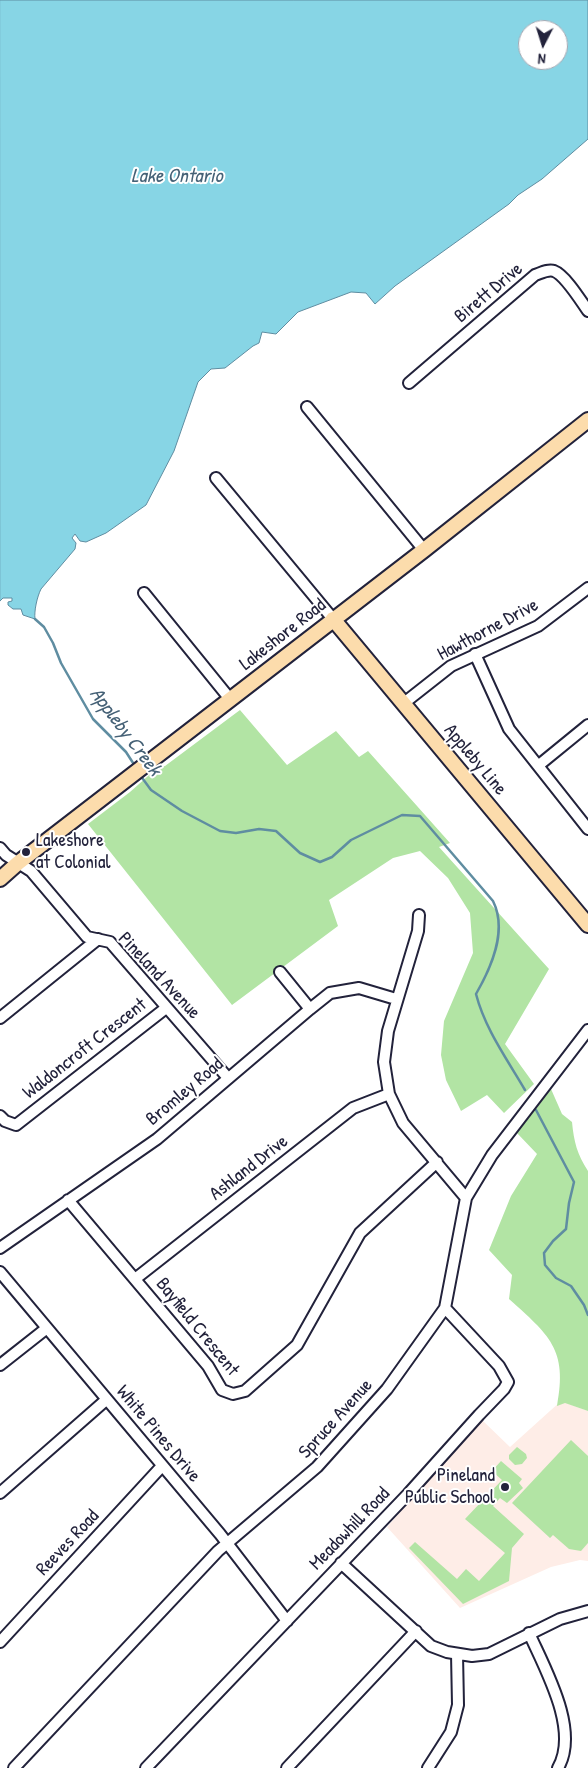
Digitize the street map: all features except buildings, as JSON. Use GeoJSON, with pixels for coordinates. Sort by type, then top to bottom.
{"type":"FeatureCollection","features":[{"type":"Feature","properties":{"kind":"main road","name":"Lakeshore Road"},"geometry":{"type":"LineString","coordinates":[[0,879],[18,863],[424,550],[588,420]]}},
{"type":"Feature","properties":{"kind":"main road","name":"Appleby Line"},"geometry":{"type":"LineString","coordinates":[[333,619],[588,925]]}},
{"type":"Feature","properties":{"kind":"street","name":"Birett Drive"},"geometry":{"type":"LineString","coordinates":[[409,383],[535,275],[547,270],[554,271],[562,276],[588,311]]}},
{"type":"Feature","properties":{"kind":"street"},"geometry":{"type":"LineString","coordinates":[[307,407],[424,550]]}},
{"type":"Feature","properties":{"kind":"street"},"geometry":{"type":"LineString","coordinates":[[216,478],[333,619]]}},
{"type":"Feature","properties":{"kind":"street","name":"Hawthorne Drive"},"geometry":{"type":"LineString","coordinates":[[404,703],[451,666],[538,626],[588,588]]}},
{"type":"Feature","properties":{"kind":"street"},"geometry":{"type":"LineString","coordinates":[[144,593],[230,699]]}},
{"type":"Feature","properties":{"kind":"street"},"geometry":{"type":"LineString","coordinates":[[475,654],[509,729],[588,829]]}},
{"type":"Feature","properties":{"kind":"street"},"geometry":{"type":"LineString","coordinates":[[539,765],[588,725]]}},
{"type":"Feature","properties":{"kind":"street","name":"Pineland Avenue"},"geometry":{"type":"LineString","coordinates":[[0,848],[6,855],[31,871],[87,937],[110,942],[228,1078]]}},
{"type":"Feature","properties":{"kind":"street"},"geometry":{"type":"LineString","coordinates":[[419,915],[418,930],[396,999],[388,1032],[384,1062],[389,1094],[403,1123],[438,1162],[466,1198]]}},
{"type":"Feature","properties":{"kind":"street"},"geometry":{"type":"LineString","coordinates":[[0,1018],[98,939]]}},
{"type":"Feature","properties":{"kind":"street"},"geometry":{"type":"LineString","coordinates":[[280,972],[310,1009]]}},
{"type":"Feature","properties":{"kind":"street","name":"Bromley Road"},"geometry":{"type":"LineString","coordinates":[[0,1248],[157,1139],[330,994],[359,988],[396,999]]}},
{"type":"Feature","properties":{"kind":"street","name":"Waldoncroft Crescent"},"geometry":{"type":"LineString","coordinates":[[0,1116],[5,1121],[16,1125],[166,1008]]}},
{"type":"Feature","properties":{"kind":"street","name":"Spruce Avenue"},"geometry":{"type":"LineString","coordinates":[[14,1768],[211,1558],[317,1467],[387,1389],[445,1308],[466,1198],[492,1155],[588,1030]]}},
{"type":"Feature","properties":{"kind":"street","name":"Ashland Drive"},"geometry":{"type":"LineString","coordinates":[[135,1279],[353,1108],[389,1094]]}},
{"type":"Feature","properties":{"kind":"street","name":"Bayfield Crescent"},"geometry":{"type":"LineString","coordinates":[[68,1200],[208,1366],[222,1390],[233,1394],[245,1391],[298,1345],[360,1233],[438,1162]]}},
{"type":"Feature","properties":{"kind":"street","name":"White Pines Drive"},"geometry":{"type":"LineString","coordinates":[[0,1272],[227,1543],[287,1621]]}},
{"type":"Feature","properties":{"kind":"street","name":"Meadowhill Road"},"geometry":{"type":"LineString","coordinates":[[146,1768],[287,1621],[504,1389],[508,1382],[499,1366],[445,1308]]}},
{"type":"Feature","properties":{"kind":"street"},"geometry":{"type":"LineString","coordinates":[[0,1365],[47,1328]]}},
{"type":"Feature","properties":{"kind":"street"},"geometry":{"type":"LineString","coordinates":[[0,1493],[106,1400]]}},
{"type":"Feature","properties":{"kind":"street","name":"Reeves Road"},"geometry":{"type":"LineString","coordinates":[[1,1639],[162,1466]]}},
{"type":"Feature","properties":{"kind":"street"},"geometry":{"type":"LineString","coordinates":[[342,1562],[431,1646],[457,1654],[472,1656],[489,1654],[560,1619],[588,1611]]}},
{"type":"Feature","properties":{"kind":"street"},"geometry":{"type":"LineString","coordinates":[[287,1768],[416,1631]]}},
{"type":"Feature","properties":{"kind":"street"},"geometry":{"type":"LineString","coordinates":[[529,1633],[559,1699],[565,1734],[562,1761],[558,1768]]}},
{"type":"Feature","properties":{"kind":"street"},"geometry":{"type":"LineString","coordinates":[[428,1768],[450,1732],[458,1705],[457,1654]]}},
{"type":"Feature","properties":{"kind":"shaded area","name":"Pineland Public School"},"geometry":{"type":"Polygon","coordinates":[[[561,1401],[588,1411],[588,1561],[580,1560],[551,1567],[460,1608],[387,1527],[482,1420],[510,1447],[561,1401]]]}},
{"type":"Feature","properties":{"kind":"green space"},"geometry":{"type":"Polygon","coordinates":[[[240,710],[287,765],[336,731],[359,757],[368,751],[450,843],[439,847],[549,969],[505,1044],[534,1084],[504,1113],[487,1095],[461,1111],[446,1080],[441,1055],[444,1021],[473,953],[470,913],[448,878],[420,851],[393,858],[329,900],[338,926],[232,1005],[88,824],[130,792],[157,768],[165,766],[240,710]]]}},
{"type":"Feature","properties":{"kind":"green space"},"geometry":{"type":"Polygon","coordinates":[[[551,1089],[562,1114],[572,1122],[577,1148],[588,1171],[588,1411],[565,1403],[557,1406],[560,1370],[552,1345],[535,1323],[509,1299],[512,1275],[489,1250],[511,1196],[537,1154],[517,1133],[551,1089]]]}},
{"type":"Feature","properties":{"kind":"green space"},"geometry":{"type":"Polygon","coordinates":[[[571,1440],[588,1456],[588,1543],[581,1551],[569,1549],[553,1535],[550,1538],[512,1503],[571,1440]]]}},
{"type":"Feature","properties":{"kind":"green space"},"geometry":{"type":"Polygon","coordinates":[[[517,1447],[526,1454],[527,1458],[522,1464],[515,1465],[509,1459],[509,1455],[517,1447]]]}},
{"type":"Feature","properties":{"kind":"green space"},"geometry":{"type":"Polygon","coordinates":[[[501,1461],[522,1479],[519,1483],[523,1488],[507,1503],[500,1498],[493,1506],[524,1534],[512,1548],[509,1581],[463,1604],[409,1548],[415,1542],[457,1579],[466,1569],[479,1581],[505,1553],[465,1519],[502,1480],[492,1471],[501,1461]]]}},
{"type":"Feature","properties":{"kind":"water","name":"Lake Ontario"},"geometry":{"type":"Polygon","coordinates":[[[0,0],[588,0],[588,139],[542,179],[395,286],[375,304],[366,293],[351,292],[298,312],[276,334],[262,332],[259,343],[225,368],[211,369],[198,382],[174,451],[146,505],[106,533],[86,542],[80,541],[75,534],[72,538],[76,543],[75,549],[41,589],[36,604],[35,619],[23,615],[21,609],[13,609],[8,605],[12,598],[3,598],[0,601],[0,0]]]}},
{"type":"Feature","properties":{"kind":"waterway","name":"Appleby Creek"},"geometry":{"type":"LineString","coordinates":[[35,619],[44,627],[61,663],[93,719],[126,752],[135,766]]}},
{"type":"Feature","properties":{"kind":"waterway","name":"Appleby Creek"},"geometry":{"type":"LineString","coordinates":[[140,775],[151,790],[182,811],[220,831],[236,833],[259,829],[276,831],[300,853],[320,862],[332,857],[351,840],[402,815],[420,816],[493,901],[499,925],[496,949],[487,973],[476,994],[491,1032],[525,1090]]}},
{"type":"Feature","properties":{"kind":"waterway","name":"Appleby Creek"},"geometry":{"type":"LineString","coordinates":[[536,1110],[574,1182],[566,1229],[544,1253],[545,1265],[556,1278],[571,1286],[584,1305],[588,1315]]}},
{"type":"Feature","properties":{"kind":"place","name":"Lakeshore at Colonial"},"geometry":{"type":"Point","coordinates":[26,852]}},
{"type":"Feature","properties":{"kind":"place","name":"Pineland Public School"},"geometry":{"type":"Point","coordinates":[505,1487]}}]}
